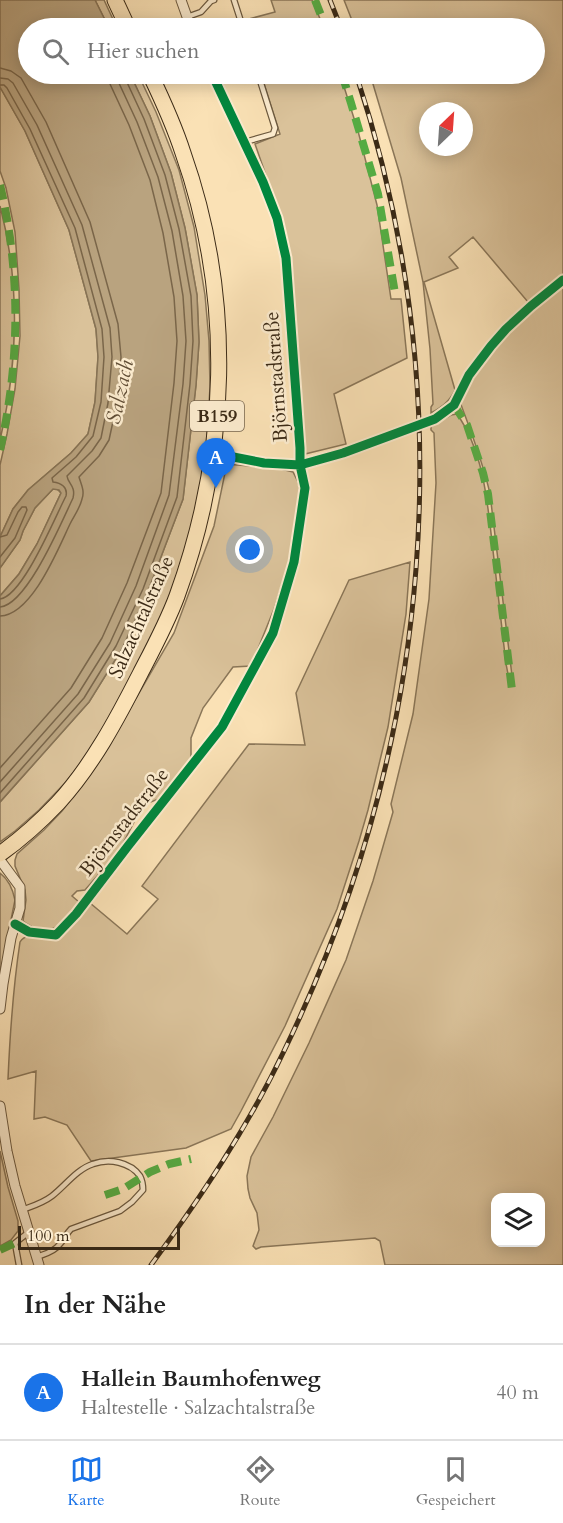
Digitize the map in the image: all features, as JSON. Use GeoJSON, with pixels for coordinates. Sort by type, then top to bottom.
{"type":"FeatureCollection","features":[{"type":"Feature","properties":{"kind":"main road"},"geometry":{"type":"LineString","coordinates":[[115,0],[123,18]]}},
{"type":"Feature","properties":{"kind":"main road","name":"Salzachtalstraße"},"geometry":{"type":"LineString","coordinates":[[0,854],[35,826],[58,803],[100,747],[124,706],[176,598],[195,541],[208,489],[218,398],[219,345],[216,296],[197,198],[183,153],[155,84]]}},
{"type":"Feature","properties":{"kind":"street"},"geometry":{"type":"LineString","coordinates":[[181,0],[187,17]]}},
{"type":"Feature","properties":{"kind":"street","name":"Björnstadstraße"},"geometry":{"type":"LineString","coordinates":[[15,924],[29,932],[56,935],[76,914],[222,727],[273,633],[294,562],[305,489],[300,465],[286,258],[277,218],[263,182],[217,84]]}},
{"type":"Feature","properties":{"kind":"street"},"geometry":{"type":"LineString","coordinates":[[213,453],[264,463],[300,465],[343,453],[435,419],[454,405],[469,375],[506,329],[563,280]]}},
{"type":"Feature","properties":{"kind":"street"},"geometry":{"type":"LineString","coordinates":[[0,860],[20,887],[20,908],[3,984],[0,1009]]}},
{"type":"Feature","properties":{"kind":"street"},"geometry":{"type":"LineString","coordinates":[[0,1106],[7,1151],[38,1261]]}},
{"type":"Feature","properties":{"kind":"lane"},"geometry":{"type":"LineString","coordinates":[[187,17],[201,12],[214,0]]}},
{"type":"Feature","properties":{"kind":"lane"},"geometry":{"type":"LineString","coordinates":[[234,0],[240,18]]}},
{"type":"Feature","properties":{"kind":"lane"},"geometry":{"type":"LineString","coordinates":[[245,142],[273,134],[275,128],[261,84]]}},
{"type":"Feature","properties":{"kind":"lane"},"geometry":{"type":"LineString","coordinates":[[22,1210],[40,1204],[53,1196],[92,1164],[112,1161],[131,1166],[141,1178],[143,1190],[132,1202],[120,1211],[71,1229],[61,1244],[38,1261]]}},
{"type":"Feature","properties":{"kind":"lane"},"geometry":{"type":"LineString","coordinates":[[19,1265],[15,1243],[28,1232]]}},
{"type":"Feature","properties":{"kind":"shaded area"},"geometry":{"type":"Polygon","coordinates":[[[95,0],[104,0],[112,18],[104,18],[95,0]]]}},
{"type":"Feature","properties":{"kind":"shaded area"},"geometry":{"type":"Polygon","coordinates":[[[271,0],[312,0],[320,18],[252,18],[275,12],[271,0]]]}},
{"type":"Feature","properties":{"kind":"shaded area"},"geometry":{"type":"Polygon","coordinates":[[[344,0],[563,0],[563,275],[528,302],[473,237],[449,257],[458,268],[424,282],[455,390],[445,404],[431,413],[433,404],[430,349],[423,282],[401,178],[373,84],[545,84],[545,18],[351,18],[344,0]]]}},
{"type":"Feature","properties":{"kind":"shaded area"},"geometry":{"type":"Polygon","coordinates":[[[135,84],[143,84],[156,112],[179,170],[194,227],[205,295],[209,341],[210,387],[205,470],[194,520],[169,599],[152,638],[105,726],[65,783],[39,810],[0,842],[0,802],[89,702],[122,649],[148,591],[183,499],[199,342],[197,295],[185,228],[171,173],[150,116],[135,84]]]}},
{"type":"Feature","properties":{"kind":"shaded area"},"geometry":{"type":"Polygon","coordinates":[[[264,84],[343,84],[377,205],[391,299],[401,299],[407,358],[334,394],[346,444],[305,454],[289,258],[278,210],[255,144],[280,134],[264,84]]]}},
{"type":"Feature","properties":{"kind":"shaded area"},"geometry":{"type":"Polygon","coordinates":[[[0,87],[25,131],[69,230],[96,329],[98,357],[95,402],[88,434],[71,453],[28,490],[13,509],[0,537],[0,465],[15,389],[20,336],[15,232],[0,171],[0,87]]]}},
{"type":"Feature","properties":{"kind":"shaded area"},"geometry":{"type":"Polygon","coordinates":[[[0,206],[11,264],[14,323],[10,382],[0,440],[0,206]]]}},
{"type":"Feature","properties":{"kind":"shaded area"},"geometry":{"type":"Polygon","coordinates":[[[563,284],[563,1265],[385,1265],[380,1241],[375,1238],[256,1249],[253,1246],[259,1230],[257,1213],[250,1198],[247,1176],[251,1157],[309,1043],[346,960],[373,881],[393,812],[391,804],[413,714],[429,599],[436,483],[434,433],[431,426],[451,415],[457,414],[467,430],[480,465],[487,503],[506,664],[510,684],[513,684],[490,494],[460,402],[494,347],[518,322],[563,284]]]}},
{"type":"Feature","properties":{"kind":"shaded area"},"geometry":{"type":"Polygon","coordinates":[[[225,464],[277,468],[293,472],[301,494],[288,566],[251,666],[233,667],[203,708],[191,738],[191,759],[161,798],[143,805],[119,851],[85,890],[77,891],[72,896],[79,902],[67,917],[53,929],[31,927],[23,921],[26,900],[25,890],[15,866],[17,854],[44,830],[80,788],[107,748],[174,633],[214,526],[225,464]]]}},
{"type":"Feature","properties":{"kind":"shaded area"},"geometry":{"type":"Polygon","coordinates":[[[53,489],[61,493],[37,544],[19,574],[0,596],[0,568],[20,540],[35,508],[53,489]]]}},
{"type":"Feature","properties":{"kind":"shaded area"},"geometry":{"type":"Polygon","coordinates":[[[410,562],[406,614],[388,727],[359,841],[337,909],[285,1026],[241,1111],[231,1129],[186,1148],[91,1161],[67,1125],[45,1117],[34,1119],[36,1071],[8,1079],[15,976],[20,942],[28,936],[49,939],[60,937],[90,903],[127,934],[158,899],[142,886],[249,744],[305,745],[296,693],[349,580],[410,562]]]}},
{"type":"Feature","properties":{"kind":"shaded area"},"geometry":{"type":"Polygon","coordinates":[[[0,873],[10,885],[15,900],[0,974],[0,873]]]}},
{"type":"Feature","properties":{"kind":"shaded area"},"geometry":{"type":"Polygon","coordinates":[[[0,1151],[18,1221],[18,1231],[11,1240],[0,1246],[0,1151]]]}},
{"type":"Feature","properties":{"kind":"water","name":"Salzach"},"geometry":{"type":"Polygon","coordinates":[[[0,0],[95,0],[104,18],[18,18],[18,84],[135,84],[150,116],[171,173],[185,228],[197,295],[199,342],[183,499],[148,591],[122,649],[89,702],[0,802],[0,596],[19,574],[37,544],[61,493],[59,490],[53,489],[35,508],[20,540],[0,568],[0,537],[13,509],[28,490],[71,453],[88,434],[95,402],[98,357],[96,329],[69,230],[25,131],[0,87],[0,0]]]}},
{"type":"Feature","properties":{"kind":"railway"},"geometry":{"type":"LineString","coordinates":[[330,0],[337,18]]}},
{"type":"Feature","properties":{"kind":"railway"},"geometry":{"type":"LineString","coordinates":[[151,1265],[223,1161],[284,1051],[334,934],[373,814],[400,692],[416,569],[420,445],[411,320],[390,196],[359,84]]}},
{"type":"Feature","properties":{"kind":"marked path"},"geometry":{"type":"LineString","coordinates":[[315,0],[322,18]]}},
{"type":"Feature","properties":{"kind":"marked path"},"geometry":{"type":"LineString","coordinates":[[345,84],[378,194],[395,293]]}},
{"type":"Feature","properties":{"kind":"marked path"},"geometry":{"type":"LineString","coordinates":[[0,185],[7,218],[15,284],[14,351],[7,417],[0,450]]}},
{"type":"Feature","properties":{"kind":"marked path"},"geometry":{"type":"LineString","coordinates":[[454,405],[467,425],[488,494],[512,690]]}},
{"type":"Feature","properties":{"kind":"marked path"},"geometry":{"type":"LineString","coordinates":[[105,1195],[123,1189],[150,1172],[169,1164],[191,1159]]}},
{"type":"Feature","properties":{"kind":"marked path"},"geometry":{"type":"LineString","coordinates":[[0,1250],[15,1243]]}},
{"type":"Feature","properties":{"kind":"cycle path"},"geometry":{"type":"LineString","coordinates":[[15,924],[29,932],[56,935],[76,914],[222,727],[273,633],[294,562],[305,488],[300,465],[286,258],[277,218],[263,182],[217,84]]}},
{"type":"Feature","properties":{"kind":"cycle path"},"geometry":{"type":"LineString","coordinates":[[213,453],[264,463],[300,465],[343,453],[435,419],[454,405],[469,375],[506,329],[563,280]]}},
{"type":"Feature","properties":{"kind":"place","name":"Hallein Baumhofenweg"},"geometry":{"type":"Point","coordinates":[216,488]}}]}
